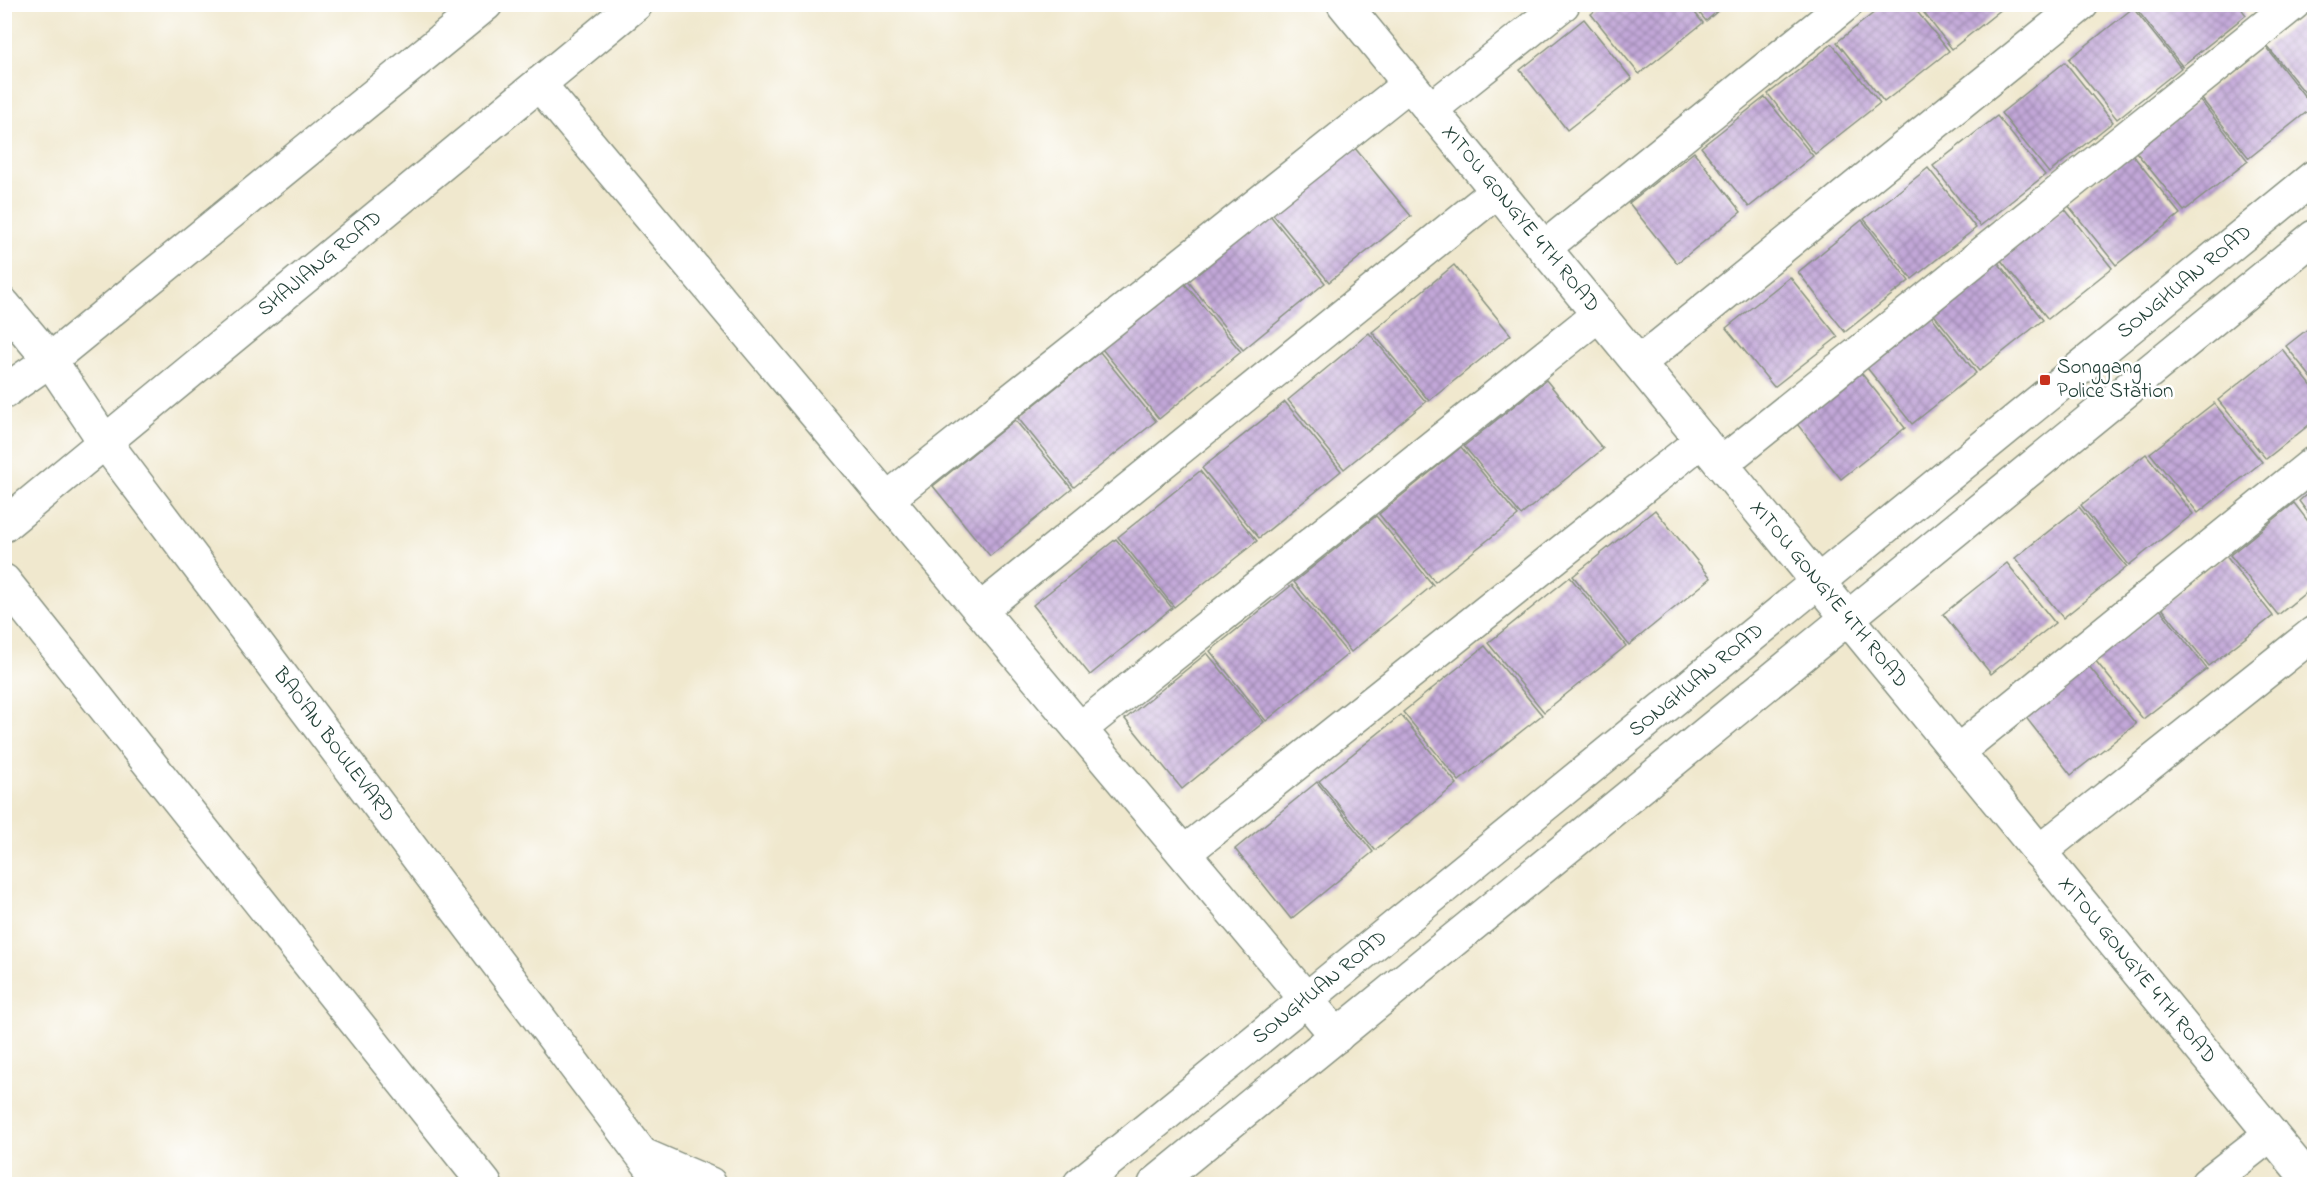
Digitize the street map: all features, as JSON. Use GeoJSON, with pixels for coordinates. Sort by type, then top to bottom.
{"type":"FeatureCollection","features":[{"type":"Feature","properties":{"kind":"street"},"geometry":{"type":"LineString","coordinates":[[4,392],[50,360],[486,4]]}},
{"type":"Feature","properties":{"kind":"street","name":"SHAJIANG ROAD"},"geometry":{"type":"LineString","coordinates":[[4,525],[636,4]]}},
{"type":"Feature","properties":{"kind":"street","name":"XITOU GONGYE 4TH ROAD"},"geometry":{"type":"LineString","coordinates":[[1344,4],[2312,1185]]}},
{"type":"Feature","properties":{"kind":"street"},"geometry":{"type":"LineString","coordinates":[[1430,110],[1563,4]]}},
{"type":"Feature","properties":{"kind":"street"},"geometry":{"type":"LineString","coordinates":[[1544,248],[1846,4]]}},
{"type":"Feature","properties":{"kind":"street"},"geometry":{"type":"LineString","coordinates":[[1638,363],[2082,4]]}},
{"type":"Feature","properties":{"kind":"street"},"geometry":{"type":"LineString","coordinates":[[1184,853],[1712,452],[2293,4]]}},
{"type":"Feature","properties":{"kind":"street"},"geometry":{"type":"LineString","coordinates":[[539,84],[1337,1036]]}},
{"type":"Feature","properties":{"kind":"street"},"geometry":{"type":"LineString","coordinates":[[887,499],[1409,84]]}},
{"type":"Feature","properties":{"kind":"street","name":"SONGHUAN ROAD"},"geometry":{"type":"LineString","coordinates":[[1080,1185],[2314,177]]}},
{"type":"Feature","properties":{"kind":"street"},"geometry":{"type":"LineString","coordinates":[[980,610],[1497,191]]}},
{"type":"Feature","properties":{"kind":"street"},"geometry":{"type":"LineString","coordinates":[[1155,1185],[2314,237]]}},
{"type":"Feature","properties":{"kind":"street","name":"BAO'AN BOULEVARD"},"geometry":{"type":"LineString","coordinates":[[4,304],[50,360],[105,442],[664,1185]]}},
{"type":"Feature","properties":{"kind":"street"},"geometry":{"type":"LineString","coordinates":[[1080,729],[1599,315]]}},
{"type":"Feature","properties":{"kind":"street"},"geometry":{"type":"LineString","coordinates":[[1957,752],[2314,463]]}},
{"type":"Feature","properties":{"kind":"street"},"geometry":{"type":"LineString","coordinates":[[4,581],[485,1185]]}},
{"type":"Feature","properties":{"kind":"street"},"geometry":{"type":"LineString","coordinates":[[2039,852],[2314,633]]}},
{"type":"Feature","properties":{"kind":"street"},"geometry":{"type":"LineString","coordinates":[[2207,1185],[2271,1134]]}},
{"type":"Feature","properties":{"kind":"street"},"geometry":{"type":"LineString","coordinates":[[639,1153],[710,1185]]}},
{"type":"Feature","properties":{"kind":"building"},"geometry":{"type":"Polygon","coordinates":[[[1603,4],[1688,4],[1703,23],[1639,74],[1591,14],[1603,4]]]}},
{"type":"Feature","properties":{"kind":"building"},"geometry":{"type":"Polygon","coordinates":[[[1692,4],[1726,4],[1706,21],[1692,4]]]}},
{"type":"Feature","properties":{"kind":"building"},"geometry":{"type":"Polygon","coordinates":[[[1885,4],[1911,4],[1949,51],[1884,102],[1837,42],[1885,4]]]}},
{"type":"Feature","properties":{"kind":"building"},"geometry":{"type":"Polygon","coordinates":[[[1917,4],[2008,4],[1952,49],[1917,4]]]}},
{"type":"Feature","properties":{"kind":"building"},"geometry":{"type":"Polygon","coordinates":[[[2136,4],[2238,4],[2246,15],[2182,66],[2134,6],[2136,4]]]}},
{"type":"Feature","properties":{"kind":"building"},"geometry":{"type":"Polygon","coordinates":[[[2133,8],[2181,68],[2117,119],[2069,59],[2133,8]]]}},
{"type":"Feature","properties":{"kind":"building"},"geometry":{"type":"Polygon","coordinates":[[[2314,8],[2314,104],[2267,46],[2314,8]]]}},
{"type":"Feature","properties":{"kind":"building"},"geometry":{"type":"Polygon","coordinates":[[[1584,19],[1632,79],[1567,130],[1520,70],[1584,19]]]}},
{"type":"Feature","properties":{"kind":"building"},"geometry":{"type":"Polygon","coordinates":[[[1832,44],[1880,103],[1815,154],[1768,94],[1832,44]]]}},
{"type":"Feature","properties":{"kind":"building"},"geometry":{"type":"Polygon","coordinates":[[[2266,47],[2313,107],[2249,158],[2201,98],[2266,47]]]}},
{"type":"Feature","properties":{"kind":"building"},"geometry":{"type":"Polygon","coordinates":[[[2065,62],[2113,122],[2049,173],[2001,113],[2065,62]]]}},
{"type":"Feature","properties":{"kind":"building"},"geometry":{"type":"Polygon","coordinates":[[[1765,97],[1813,156],[1749,207],[1701,147],[1765,97]]]}},
{"type":"Feature","properties":{"kind":"building"},"geometry":{"type":"Polygon","coordinates":[[[2200,100],[2248,161],[2184,211],[2136,152],[2200,100]]]}},
{"type":"Feature","properties":{"kind":"building"},"geometry":{"type":"Polygon","coordinates":[[[1997,116],[2045,175],[1980,226],[1933,166],[1997,116]]]}},
{"type":"Feature","properties":{"kind":"building"},"geometry":{"type":"Polygon","coordinates":[[[1354,147],[1411,216],[1329,282],[1272,213],[1354,147]]]}},
{"type":"Feature","properties":{"kind":"building"},"geometry":{"type":"Polygon","coordinates":[[[1694,152],[1741,212],[1677,263],[1629,203],[1694,152]]]}},
{"type":"Feature","properties":{"kind":"building"},"geometry":{"type":"Polygon","coordinates":[[[2132,154],[2180,214],[2116,265],[2068,205],[2132,154]]]}},
{"type":"Feature","properties":{"kind":"building"},"geometry":{"type":"Polygon","coordinates":[[[1928,168],[1976,228],[1912,279],[1864,219],[1928,168]]]}},
{"type":"Feature","properties":{"kind":"building"},"geometry":{"type":"Polygon","coordinates":[[[2064,208],[2112,268],[2048,319],[2000,259],[2064,208]]]}},
{"type":"Feature","properties":{"kind":"building"},"geometry":{"type":"Polygon","coordinates":[[[1269,214],[1325,283],[1243,350],[1187,280],[1269,214]]]}},
{"type":"Feature","properties":{"kind":"building"},"geometry":{"type":"Polygon","coordinates":[[[1862,220],[1909,281],[1845,332],[1798,272],[1862,220]]]}},
{"type":"Feature","properties":{"kind":"building"},"geometry":{"type":"Polygon","coordinates":[[[1996,260],[2043,320],[1979,371],[1931,311],[1996,260]]]}},
{"type":"Feature","properties":{"kind":"building"},"geometry":{"type":"Polygon","coordinates":[[[1454,265],[1511,335],[1429,401],[1372,332],[1454,265]]]}},
{"type":"Feature","properties":{"kind":"building"},"geometry":{"type":"Polygon","coordinates":[[[1790,277],[1838,337],[1774,387],[1726,328],[1790,277]]]}},
{"type":"Feature","properties":{"kind":"building"},"geometry":{"type":"Polygon","coordinates":[[[1184,283],[1241,352],[1159,419],[1102,349],[1184,283]]]}},
{"type":"Feature","properties":{"kind":"building"},"geometry":{"type":"Polygon","coordinates":[[[1929,313],[1976,373],[1912,424],[1864,364],[1929,313]]]}},
{"type":"Feature","properties":{"kind":"building"},"geometry":{"type":"Polygon","coordinates":[[[2314,324],[2314,381],[2286,346],[2314,324]]]}},
{"type":"Feature","properties":{"kind":"building"},"geometry":{"type":"Polygon","coordinates":[[[1369,333],[1426,402],[1344,469],[1288,400],[1369,333]]]}},
{"type":"Feature","properties":{"kind":"building"},"geometry":{"type":"Polygon","coordinates":[[[2282,349],[2314,389],[2314,421],[2266,459],[2218,400],[2282,349]]]}},
{"type":"Feature","properties":{"kind":"building"},"geometry":{"type":"Polygon","coordinates":[[[1100,352],[1156,421],[1074,487],[1018,418],[1100,352]]]}},
{"type":"Feature","properties":{"kind":"building"},"geometry":{"type":"Polygon","coordinates":[[[1858,369],[1905,428],[1841,479],[1793,419],[1858,369]]]}},
{"type":"Feature","properties":{"kind":"building"},"geometry":{"type":"Polygon","coordinates":[[[1546,380],[1603,449],[1521,515],[1464,446],[1546,380]]]}},
{"type":"Feature","properties":{"kind":"building"},"geometry":{"type":"Polygon","coordinates":[[[1285,402],[1341,471],[1259,538],[1202,468],[1285,402]]]}},
{"type":"Feature","properties":{"kind":"building"},"geometry":{"type":"Polygon","coordinates":[[[2214,403],[2262,462],[2198,513],[2150,453],[2214,403]]]}},
{"type":"Feature","properties":{"kind":"building"},"geometry":{"type":"Polygon","coordinates":[[[1015,420],[1072,489],[990,556],[933,486],[1015,420]]]}},
{"type":"Feature","properties":{"kind":"building"},"geometry":{"type":"Polygon","coordinates":[[[1461,447],[1518,516],[1435,582],[1379,514],[1461,447]]]}},
{"type":"Feature","properties":{"kind":"building"},"geometry":{"type":"Polygon","coordinates":[[[2146,454],[2193,514],[2129,565],[2081,505],[2146,454]]]}},
{"type":"Feature","properties":{"kind":"building"},"geometry":{"type":"Polygon","coordinates":[[[1200,471],[1257,541],[1174,607],[1118,537],[1200,471]]]}},
{"type":"Feature","properties":{"kind":"building"},"geometry":{"type":"Polygon","coordinates":[[[2314,488],[2314,521],[2299,501],[2314,488]]]}},
{"type":"Feature","properties":{"kind":"building"},"geometry":{"type":"Polygon","coordinates":[[[2294,503],[2314,529],[2314,586],[2278,615],[2230,555],[2294,503]]]}},
{"type":"Feature","properties":{"kind":"building"},"geometry":{"type":"Polygon","coordinates":[[[2079,507],[2127,567],[2063,618],[2015,558],[2079,507]]]}},
{"type":"Feature","properties":{"kind":"building"},"geometry":{"type":"Polygon","coordinates":[[[1655,510],[1711,578],[1629,645],[1573,576],[1655,510]]]}},
{"type":"Feature","properties":{"kind":"building"},"geometry":{"type":"Polygon","coordinates":[[[1376,516],[1433,585],[1351,652],[1294,582],[1376,516]]]}},
{"type":"Feature","properties":{"kind":"building"},"geometry":{"type":"Polygon","coordinates":[[[1116,539],[1172,608],[1090,675],[1033,605],[1116,539]]]}},
{"type":"Feature","properties":{"kind":"building"},"geometry":{"type":"Polygon","coordinates":[[[2226,556],[2273,616],[2209,666],[2161,607],[2226,556]]]}},
{"type":"Feature","properties":{"kind":"building"},"geometry":{"type":"Polygon","coordinates":[[[2007,563],[2055,623],[1991,674],[1943,614],[2007,563]]]}},
{"type":"Feature","properties":{"kind":"building"},"geometry":{"type":"Polygon","coordinates":[[[1570,577],[1626,646],[1544,712],[1488,643],[1570,577]]]}},
{"type":"Feature","properties":{"kind":"building"},"geometry":{"type":"Polygon","coordinates":[[[1292,585],[1348,654],[1266,721],[1210,651],[1292,585]]]}},
{"type":"Feature","properties":{"kind":"building"},"geometry":{"type":"Polygon","coordinates":[[[2160,609],[2207,669],[2143,719],[2095,660],[2160,609]]]}},
{"type":"Feature","properties":{"kind":"building"},"geometry":{"type":"Polygon","coordinates":[[[1485,646],[1542,715],[1459,781],[1403,712],[1485,646]]]}},
{"type":"Feature","properties":{"kind":"building"},"geometry":{"type":"Polygon","coordinates":[[[1207,653],[1264,722],[1182,789],[1125,719],[1207,653]]]}},
{"type":"Feature","properties":{"kind":"building"},"geometry":{"type":"Polygon","coordinates":[[[2088,665],[2136,724],[2071,775],[2024,715],[2088,665]]]}},
{"type":"Feature","properties":{"kind":"building"},"geometry":{"type":"Polygon","coordinates":[[[1401,715],[1457,784],[1375,850],[1319,781],[1401,715]]]}},
{"type":"Feature","properties":{"kind":"building"},"geometry":{"type":"Polygon","coordinates":[[[1317,782],[1373,852],[1291,919],[1235,849],[1317,782]]]}},
{"type":"Feature","properties":{"kind":"place","name":"Songgang Police Station"},"geometry":{"type":"Point","coordinates":[2045,380]}}]}
